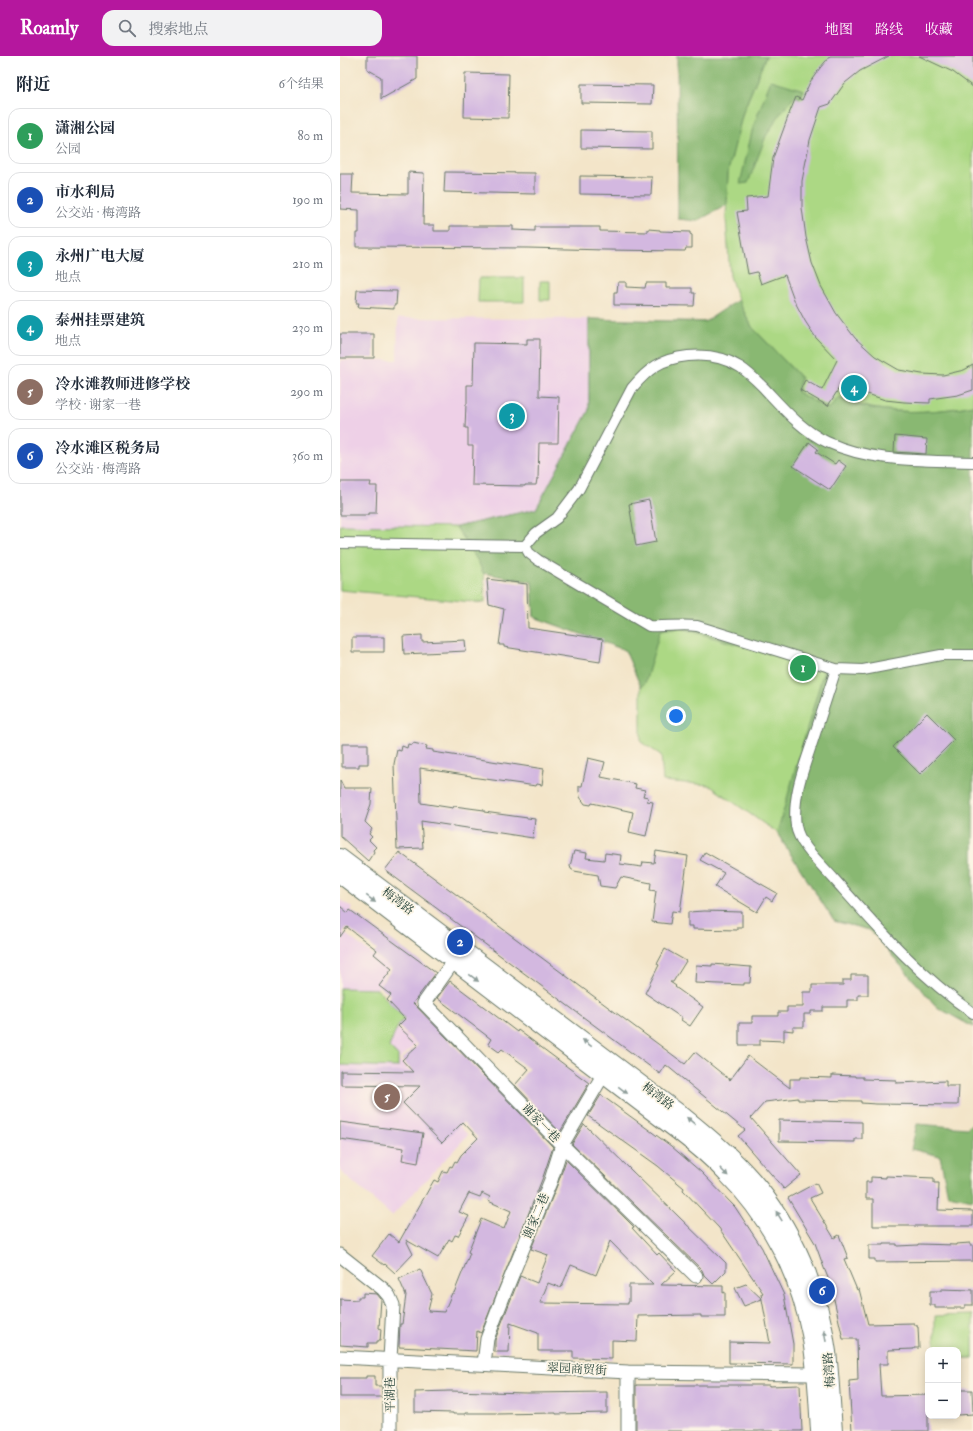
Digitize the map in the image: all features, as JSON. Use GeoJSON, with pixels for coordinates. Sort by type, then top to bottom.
{"type":"FeatureCollection","features":[{"type":"Feature","properties":{"kind":"street"},"geometry":{"type":"LineString","coordinates":[[525,546],[536,533],[556,518],[578,489],[632,388],[644,374],[658,364],[679,357],[702,354],[722,358],[741,367],[793,418],[810,432],[825,441],[845,449],[889,459],[973,462]]}},
{"type":"Feature","properties":{"kind":"street"},"geometry":{"type":"LineString","coordinates":[[340,543],[525,546],[538,560],[649,626],[697,626],[836,668],[863,670],[941,654],[973,655]]}},
{"type":"Feature","properties":{"kind":"street"},"geometry":{"type":"LineString","coordinates":[[836,668],[798,788],[796,826],[799,838],[892,944],[938,986],[973,1013]]}},
{"type":"Feature","properties":{"kind":"street","name":"梅湾路"},"geometry":{"type":"LineString","coordinates":[[340,858],[685,1117],[733,1158],[752,1179],[768,1199],[792,1238],[812,1287],[828,1352],[834,1431]]}},
{"type":"Feature","properties":{"kind":"street","name":"梅湾路"},"geometry":{"type":"LineString","coordinates":[[340,876],[702,1150],[725,1172],[759,1212],[781,1249],[797,1290],[810,1334],[815,1374],[819,1431]]}},
{"type":"Feature","properties":{"kind":"street","name":"谢家一巷"},"geometry":{"type":"LineString","coordinates":[[453,962],[424,1003],[562,1145],[696,1276]]}},
{"type":"Feature","properties":{"kind":"street","name":"谢家二巷"},"geometry":{"type":"LineString","coordinates":[[484,1364],[487,1339],[551,1180],[562,1145],[603,1075]]}},
{"type":"Feature","properties":{"kind":"street","name":"平湖巷"},"geometry":{"type":"LineString","coordinates":[[340,1255],[383,1289],[389,1296],[393,1305],[390,1359],[390,1431]]}},
{"type":"Feature","properties":{"kind":"street","name":"翠园商贸街"},"geometry":{"type":"LineString","coordinates":[[340,1357],[628,1372],[815,1374]]}},
{"type":"Feature","properties":{"kind":"street"},"geometry":{"type":"LineString","coordinates":[[628,1372],[628,1431]]}},
{"type":"Feature","properties":{"kind":"shaded area"},"geometry":{"type":"Polygon","coordinates":[[[398,318],[589,319],[589,410],[536,510],[456,527],[340,525],[340,360],[397,360],[398,318]]]}},
{"type":"Feature","properties":{"kind":"shaded area"},"geometry":{"type":"Polygon","coordinates":[[[340,899],[352,908],[340,923],[340,899]]]}},
{"type":"Feature","properties":{"kind":"shaded area"},"geometry":{"type":"Polygon","coordinates":[[[340,930],[389,967],[377,989],[404,1018],[397,1028],[416,1044],[399,1060],[468,1135],[392,1216],[340,1171],[340,930]]]}},
{"type":"Feature","properties":{"kind":"green space"},"geometry":{"type":"Polygon","coordinates":[[[677,56],[766,56],[743,112],[728,172],[727,205],[697,221],[678,219],[677,56]]]}},
{"type":"Feature","properties":{"kind":"green space"},"geometry":{"type":"Polygon","coordinates":[[[766,56],[973,56],[973,405],[936,411],[909,412],[867,407],[838,398],[829,410],[797,392],[801,378],[752,327],[738,300],[730,276],[726,218],[728,170],[743,112],[766,56]]]}},
{"type":"Feature","properties":{"kind":"green space"},"geometry":{"type":"Polygon","coordinates":[[[771,80],[804,90],[800,98],[795,96],[780,114],[766,136],[748,183],[740,184],[753,127],[771,80]]]}},
{"type":"Feature","properties":{"kind":"green space"},"geometry":{"type":"Polygon","coordinates":[[[479,278],[524,278],[524,302],[478,302],[479,278]]]}},
{"type":"Feature","properties":{"kind":"green space"},"geometry":{"type":"Polygon","coordinates":[[[540,281],[550,281],[550,300],[540,300],[540,281]]]}},
{"type":"Feature","properties":{"kind":"green space"},"geometry":{"type":"Polygon","coordinates":[[[738,300],[752,327],[801,378],[797,392],[829,409],[838,398],[867,407],[909,412],[936,411],[973,405],[973,1027],[937,1007],[870,930],[834,921],[777,833],[824,670],[681,628],[660,631],[645,683],[641,687],[625,650],[534,617],[532,582],[483,573],[479,563],[456,527],[536,509],[589,410],[589,319],[705,322],[738,300]]]}},
{"type":"Feature","properties":{"kind":"green space"},"geometry":{"type":"Polygon","coordinates":[[[589,319],[722,322],[973,1027],[937,1007],[870,930],[834,921],[777,833],[709,785],[663,781],[661,755],[641,742],[641,687],[625,650],[534,617],[532,582],[484,573],[485,603],[340,590],[340,525],[456,527],[536,509],[589,410],[589,319]]]}},
{"type":"Feature","properties":{"kind":"green space"},"geometry":{"type":"Polygon","coordinates":[[[340,988],[377,989],[404,1018],[397,1028],[389,1047],[398,1056],[398,1067],[340,1065],[340,988]]]}},
{"type":"Feature","properties":{"kind":"green space"},"geometry":{"type":"Polygon","coordinates":[[[973,1122],[973,1200],[948,1195],[940,1156],[911,1149],[917,1124],[967,1128],[973,1122]]]}},
{"type":"Feature","properties":{"kind":"green space"},"geometry":{"type":"Polygon","coordinates":[[[973,1315],[973,1358],[961,1359],[961,1347],[935,1347],[935,1316],[973,1315]]]}},
{"type":"Feature","properties":{"kind":"building"},"geometry":{"type":"Polygon","coordinates":[[[367,56],[417,56],[417,79],[381,99],[381,77],[367,69],[367,56]]]}},
{"type":"Feature","properties":{"kind":"building"},"geometry":{"type":"Polygon","coordinates":[[[830,56],[889,56],[860,71],[845,83],[830,104],[821,107],[810,140],[802,181],[802,208],[806,237],[812,263],[821,286],[836,313],[855,338],[875,356],[899,370],[922,374],[943,375],[964,370],[973,365],[973,390],[958,395],[930,399],[930,403],[885,400],[841,385],[828,406],[800,390],[805,380],[822,390],[837,360],[816,338],[805,321],[795,302],[785,275],[761,284],[757,272],[748,274],[737,212],[747,211],[746,198],[768,196],[773,158],[796,97],[802,100],[810,82],[830,56]]]}},
{"type":"Feature","properties":{"kind":"building"},"geometry":{"type":"Polygon","coordinates":[[[919,56],[973,56],[973,87],[953,72],[919,56]]]}},
{"type":"Feature","properties":{"kind":"building"},"geometry":{"type":"Polygon","coordinates":[[[465,73],[509,74],[508,118],[464,117],[465,73]]]}},
{"type":"Feature","properties":{"kind":"building"},"geometry":{"type":"Polygon","coordinates":[[[581,84],[653,85],[652,104],[581,103],[581,84]]]}},
{"type":"Feature","properties":{"kind":"building"},"geometry":{"type":"Polygon","coordinates":[[[581,130],[652,131],[652,149],[581,148],[581,130]]]}},
{"type":"Feature","properties":{"kind":"building"},"geometry":{"type":"Polygon","coordinates":[[[408,172],[424,173],[423,225],[434,225],[434,231],[450,231],[450,226],[513,226],[513,230],[535,231],[535,227],[600,227],[600,231],[648,232],[648,229],[690,232],[692,235],[692,248],[686,248],[685,251],[356,247],[356,233],[359,233],[359,210],[340,209],[340,174],[353,174],[352,193],[408,194],[408,172]]]}},
{"type":"Feature","properties":{"kind":"building"},"geometry":{"type":"Polygon","coordinates":[[[445,172],[535,173],[535,194],[444,192],[445,172]]]}},
{"type":"Feature","properties":{"kind":"building"},"geometry":{"type":"Polygon","coordinates":[[[580,176],[652,177],[651,195],[580,194],[580,176]]]}},
{"type":"Feature","properties":{"kind":"building"},"geometry":{"type":"Polygon","coordinates":[[[618,282],[626,282],[626,287],[645,288],[646,283],[666,283],[666,288],[692,288],[692,293],[695,293],[694,306],[614,305],[614,292],[617,292],[618,282]]]}},
{"type":"Feature","properties":{"kind":"building"},"geometry":{"type":"Polygon","coordinates":[[[357,290],[397,291],[396,305],[394,305],[394,309],[358,307],[359,303],[356,303],[357,290]]]}},
{"type":"Feature","properties":{"kind":"building"},"geometry":{"type":"Polygon","coordinates":[[[340,334],[374,334],[374,358],[340,358],[340,334]]]}},
{"type":"Feature","properties":{"kind":"building"},"geometry":{"type":"Polygon","coordinates":[[[527,339],[540,339],[539,396],[559,397],[558,443],[539,443],[538,479],[536,485],[472,485],[473,446],[468,446],[468,428],[465,428],[467,385],[473,385],[474,343],[527,344],[527,339]]]}},
{"type":"Feature","properties":{"kind":"building"},"geometry":{"type":"Polygon","coordinates":[[[895,436],[927,439],[926,454],[894,452],[895,436]]]}},
{"type":"Feature","properties":{"kind":"building"},"geometry":{"type":"Polygon","coordinates":[[[809,442],[818,449],[816,452],[835,464],[838,460],[846,466],[830,490],[793,466],[809,442]]]}},
{"type":"Feature","properties":{"kind":"building"},"geometry":{"type":"Polygon","coordinates":[[[340,482],[371,482],[370,486],[377,486],[376,513],[368,513],[368,515],[340,515],[340,482]]]}},
{"type":"Feature","properties":{"kind":"building"},"geometry":{"type":"Polygon","coordinates":[[[649,500],[656,542],[636,546],[629,504],[649,500]]]}},
{"type":"Feature","properties":{"kind":"building"},"geometry":{"type":"Polygon","coordinates":[[[487,579],[527,584],[528,628],[603,639],[600,662],[499,645],[504,609],[489,605],[487,579]]]}},
{"type":"Feature","properties":{"kind":"building"},"geometry":{"type":"Polygon","coordinates":[[[422,635],[422,642],[465,640],[466,651],[404,654],[403,636],[422,635]]]}},
{"type":"Feature","properties":{"kind":"building"},"geometry":{"type":"Polygon","coordinates":[[[352,637],[384,637],[384,652],[352,652],[352,637]]]}},
{"type":"Feature","properties":{"kind":"building"},"geometry":{"type":"Polygon","coordinates":[[[927,713],[954,740],[920,774],[893,747],[927,713]]]}},
{"type":"Feature","properties":{"kind":"building"},"geometry":{"type":"Polygon","coordinates":[[[413,743],[427,746],[426,749],[433,750],[433,752],[544,769],[542,785],[537,784],[536,786],[420,768],[421,803],[453,808],[454,806],[484,810],[484,812],[535,819],[533,838],[421,821],[423,848],[397,849],[394,764],[397,750],[401,751],[402,746],[407,748],[408,744],[412,745],[413,743]]]}},
{"type":"Feature","properties":{"kind":"building"},"geometry":{"type":"Polygon","coordinates":[[[342,744],[368,744],[368,764],[359,764],[359,767],[342,767],[342,744]]]}},
{"type":"Feature","properties":{"kind":"building"},"geometry":{"type":"Polygon","coordinates":[[[588,758],[605,762],[601,777],[636,784],[635,788],[645,790],[643,796],[648,797],[647,801],[653,802],[646,836],[629,832],[633,812],[592,803],[591,805],[585,804],[580,797],[579,786],[582,786],[588,758]]]}},
{"type":"Feature","properties":{"kind":"building"},"geometry":{"type":"Polygon","coordinates":[[[340,780],[344,788],[372,788],[371,804],[365,822],[372,829],[369,834],[372,837],[369,840],[376,847],[368,861],[340,836],[340,780]]]}},
{"type":"Feature","properties":{"kind":"building"},"geometry":{"type":"Polygon","coordinates":[[[574,851],[587,853],[586,858],[604,860],[605,853],[621,855],[620,864],[642,867],[643,862],[654,863],[656,851],[688,856],[680,912],[672,911],[670,924],[652,922],[656,891],[650,890],[651,883],[621,877],[615,888],[600,886],[598,875],[574,871],[571,869],[570,866],[574,851]]]}},
{"type":"Feature","properties":{"kind":"building"},"geometry":{"type":"Polygon","coordinates":[[[399,852],[685,1064],[695,1052],[730,1080],[748,1056],[790,1088],[790,1079],[800,1079],[800,1077],[832,1078],[832,1075],[863,1077],[863,1079],[896,1080],[896,1083],[946,1081],[946,1086],[959,1086],[958,1105],[876,1104],[861,1103],[861,1101],[798,1100],[798,1098],[765,1102],[751,1118],[801,1175],[784,1189],[738,1136],[745,1130],[666,1065],[660,1074],[385,870],[399,852]]]}},
{"type":"Feature","properties":{"kind":"building"},"geometry":{"type":"Polygon","coordinates":[[[705,852],[777,893],[772,901],[766,897],[757,912],[715,887],[724,873],[700,860],[705,852]]]}},
{"type":"Feature","properties":{"kind":"building"},"geometry":{"type":"Polygon","coordinates":[[[340,906],[348,913],[350,910],[436,973],[413,1003],[553,1147],[543,1177],[481,1333],[477,1331],[476,1351],[399,1347],[400,1324],[402,1324],[406,1295],[399,1279],[420,1269],[432,1294],[428,1311],[444,1312],[452,1293],[454,1293],[470,1253],[468,1252],[481,1219],[504,1229],[511,1211],[488,1201],[490,1197],[482,1193],[480,1197],[469,1193],[459,1212],[469,1216],[458,1236],[455,1235],[452,1241],[449,1239],[438,1258],[406,1240],[413,1254],[395,1273],[385,1264],[384,1265],[372,1256],[389,1234],[399,1242],[434,1180],[438,1182],[443,1171],[447,1172],[450,1166],[452,1167],[455,1161],[457,1162],[461,1155],[478,1138],[463,1122],[442,1143],[403,1103],[420,1086],[341,1085],[341,1071],[413,1072],[402,1060],[418,1045],[398,1026],[405,1019],[387,1000],[391,995],[379,986],[392,969],[374,954],[377,950],[347,927],[340,937],[340,906]]]}},
{"type":"Feature","properties":{"kind":"building"},"geometry":{"type":"Polygon","coordinates":[[[688,912],[742,912],[742,927],[737,927],[737,930],[693,929],[693,926],[688,926],[688,912]]]}},
{"type":"Feature","properties":{"kind":"building"},"geometry":{"type":"Polygon","coordinates":[[[665,949],[686,961],[673,982],[670,982],[703,1007],[690,1026],[681,1020],[682,1018],[645,993],[665,949]]]}},
{"type":"Feature","properties":{"kind":"building"},"geometry":{"type":"Polygon","coordinates":[[[712,964],[751,967],[750,983],[744,983],[744,985],[695,983],[696,965],[712,966],[712,964]]]}},
{"type":"Feature","properties":{"kind":"building"},"geometry":{"type":"Polygon","coordinates":[[[851,975],[868,975],[868,995],[858,995],[858,1000],[847,1000],[847,1007],[823,1007],[823,1011],[811,1011],[811,1014],[804,1014],[804,1027],[793,1027],[793,1031],[784,1030],[784,1041],[760,1040],[760,1045],[739,1045],[739,1023],[752,1023],[752,1016],[778,1016],[778,1012],[787,1012],[787,1007],[803,1007],[803,992],[812,992],[812,985],[843,985],[843,980],[851,980],[851,975]]]}},
{"type":"Feature","properties":{"kind":"building"},"geometry":{"type":"Polygon","coordinates":[[[450,981],[517,1032],[518,1030],[589,1083],[560,1132],[515,1085],[529,1069],[502,1049],[499,1052],[488,1044],[491,1039],[437,998],[450,981]]]}},
{"type":"Feature","properties":{"kind":"building"},"geometry":{"type":"Polygon","coordinates":[[[601,1095],[671,1146],[701,1172],[735,1207],[762,1248],[784,1295],[793,1344],[793,1364],[729,1363],[729,1342],[770,1343],[761,1294],[763,1293],[719,1228],[683,1190],[684,1188],[658,1166],[588,1116],[601,1095]]]}},
{"type":"Feature","properties":{"kind":"building"},"geometry":{"type":"Polygon","coordinates":[[[779,1120],[862,1122],[862,1139],[855,1139],[855,1142],[779,1141],[779,1120]]]}},
{"type":"Feature","properties":{"kind":"building"},"geometry":{"type":"Polygon","coordinates":[[[340,1122],[423,1133],[418,1163],[402,1160],[404,1148],[340,1139],[340,1122]]]}},
{"type":"Feature","properties":{"kind":"building"},"geometry":{"type":"Polygon","coordinates":[[[584,1124],[726,1263],[726,1271],[713,1284],[704,1275],[702,1270],[572,1144],[584,1124]]]}},
{"type":"Feature","properties":{"kind":"building"},"geometry":{"type":"Polygon","coordinates":[[[566,1160],[634,1227],[632,1228],[657,1255],[659,1253],[676,1271],[661,1285],[723,1286],[723,1293],[725,1292],[725,1317],[701,1317],[701,1315],[638,1316],[637,1341],[612,1340],[612,1359],[573,1358],[573,1351],[538,1351],[538,1333],[510,1323],[509,1352],[495,1352],[495,1340],[520,1276],[537,1283],[548,1255],[531,1249],[566,1160]],[[610,1241],[596,1275],[571,1265],[561,1288],[548,1283],[540,1303],[628,1304],[629,1285],[653,1285],[610,1241]]]}},
{"type":"Feature","properties":{"kind":"building"},"geometry":{"type":"Polygon","coordinates":[[[886,1176],[934,1178],[934,1183],[939,1183],[938,1210],[973,1211],[973,1226],[873,1226],[873,1199],[866,1199],[866,1182],[871,1182],[871,1177],[886,1178],[886,1176]]]}},
{"type":"Feature","properties":{"kind":"building"},"geometry":{"type":"Polygon","coordinates":[[[816,1183],[821,1193],[810,1198],[834,1238],[839,1235],[848,1258],[844,1259],[857,1290],[859,1289],[868,1324],[914,1323],[914,1325],[917,1325],[919,1348],[888,1350],[888,1364],[879,1364],[881,1396],[925,1395],[925,1419],[928,1419],[928,1431],[852,1431],[849,1381],[858,1380],[857,1339],[843,1339],[833,1295],[835,1295],[815,1243],[788,1198],[816,1183]]]}},
{"type":"Feature","properties":{"kind":"building"},"geometry":{"type":"Polygon","coordinates":[[[970,1243],[970,1245],[973,1245],[973,1261],[875,1262],[875,1259],[869,1259],[869,1245],[956,1245],[970,1243]]]}},
{"type":"Feature","properties":{"kind":"building"},"geometry":{"type":"Polygon","coordinates":[[[746,1284],[762,1299],[744,1306],[735,1288],[746,1284]]]}},
{"type":"Feature","properties":{"kind":"building"},"geometry":{"type":"Polygon","coordinates":[[[941,1289],[973,1290],[973,1305],[965,1305],[965,1308],[935,1308],[935,1305],[930,1305],[930,1291],[941,1291],[941,1289]]]}},
{"type":"Feature","properties":{"kind":"building"},"geometry":{"type":"Polygon","coordinates":[[[363,1293],[377,1294],[381,1299],[379,1328],[381,1329],[380,1341],[377,1341],[377,1343],[368,1343],[368,1347],[340,1345],[340,1299],[358,1300],[358,1297],[363,1297],[363,1293]]]}},
{"type":"Feature","properties":{"kind":"building"},"geometry":{"type":"Polygon","coordinates":[[[366,1376],[375,1376],[375,1386],[382,1386],[382,1397],[340,1397],[340,1378],[366,1378],[366,1376]]]}},
{"type":"Feature","properties":{"kind":"building"},"geometry":{"type":"Polygon","coordinates":[[[636,1385],[800,1385],[802,1431],[636,1431],[636,1385]]]}},
{"type":"Feature","properties":{"kind":"building"},"geometry":{"type":"Polygon","coordinates":[[[961,1390],[972,1390],[973,1414],[961,1415],[961,1390]]]}},
{"type":"Feature","properties":{"kind":"building"},"geometry":{"type":"Polygon","coordinates":[[[450,1391],[527,1393],[607,1392],[607,1413],[453,1414],[415,1412],[415,1392],[450,1391]]]}},
{"type":"Feature","properties":{"kind":"place","name":"泰州挂票建筑"},"geometry":{"type":"Point","coordinates":[854,388]}},
{"type":"Feature","properties":{"kind":"place","name":"永州广电大厦"},"geometry":{"type":"Point","coordinates":[512,416]}},
{"type":"Feature","properties":{"kind":"place","name":"潇湘公园"},"geometry":{"type":"Point","coordinates":[803,668]}},
{"type":"Feature","properties":{"kind":"place","name":"市水利局"},"geometry":{"type":"Point","coordinates":[460,942]}},
{"type":"Feature","properties":{"kind":"place","name":"冷水滩教师进修学校"},"geometry":{"type":"Point","coordinates":[387,1097]}},
{"type":"Feature","properties":{"kind":"place","name":"冷水滩区税务局"},"geometry":{"type":"Point","coordinates":[822,1291]}}]}
